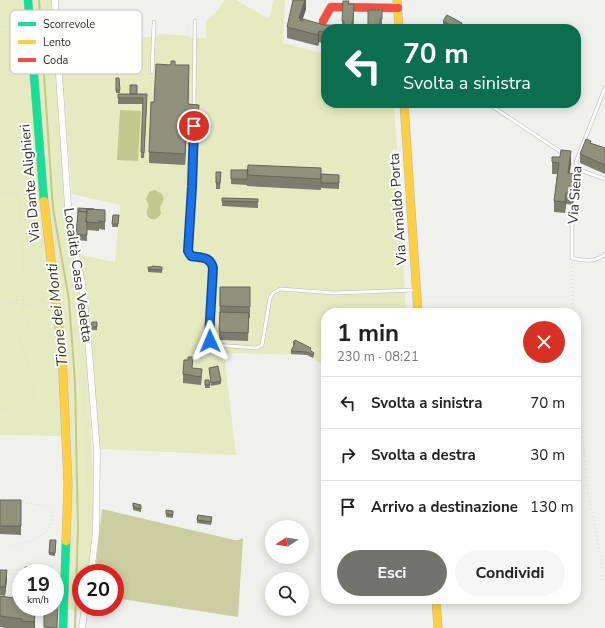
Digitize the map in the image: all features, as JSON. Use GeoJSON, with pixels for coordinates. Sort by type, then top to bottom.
{"type":"FeatureCollection","features":[{"type":"Feature","properties":{"kind":"street","name":"Via Dante Alighieri"},"geometry":{"type":"LineString","coordinates":[[28,0],[29,10]]}},
{"type":"Feature","properties":{"kind":"street","name":"Località Casa Vedetta"},"geometry":{"type":"LineString","coordinates":[[55,0],[55,10]]}},
{"type":"Feature","properties":{"kind":"street"},"geometry":{"type":"LineString","coordinates":[[323,21],[331,7],[397,3],[399,24]]}},
{"type":"Feature","properties":{"kind":"street","name":"Via Dante Alighieri"},"geometry":{"type":"LineString","coordinates":[[33,74],[43,195],[62,352],[68,484],[63,628]]}},
{"type":"Feature","properties":{"kind":"street","name":"Località Casa Vedetta"},"geometry":{"type":"LineString","coordinates":[[59,74],[70,234],[76,251],[82,283],[97,451],[96,532],[92,564]]}},
{"type":"Feature","properties":{"kind":"street","name":"Via Arnaldo Porta"},"geometry":{"type":"LineString","coordinates":[[404,108],[418,308]]}},
{"type":"Feature","properties":{"kind":"street"},"geometry":{"type":"LineString","coordinates":[[436,604],[438,628]]}},
{"type":"Feature","properties":{"kind":"street"},"geometry":{"type":"LineString","coordinates":[[82,628],[84,616]]}},
{"type":"Feature","properties":{"kind":"lane"},"geometry":{"type":"LineString","coordinates":[[194,108],[195,21]]}},
{"type":"Feature","properties":{"kind":"lane"},"geometry":{"type":"LineString","coordinates":[[152,72],[154,22]]}},
{"type":"Feature","properties":{"kind":"lane","name":"Via Siena"},"geometry":{"type":"LineString","coordinates":[[572,258],[572,227],[578,176],[576,162],[605,88]]}},
{"type":"Feature","properties":{"kind":"lane"},"geometry":{"type":"LineString","coordinates":[[495,108],[576,162]]}},
{"type":"Feature","properties":{"kind":"lane"},"geometry":{"type":"LineString","coordinates":[[194,126],[188,251],[191,256],[207,259],[211,262],[213,268],[209,337],[210,341],[215,346],[257,348],[262,345],[270,298],[273,293],[280,289],[334,293],[416,290]]}},
{"type":"Feature","properties":{"kind":"lane"},"geometry":{"type":"LineString","coordinates":[[577,169],[605,179]]}},
{"type":"Feature","properties":{"kind":"lane"},"geometry":{"type":"LineString","coordinates":[[572,258],[586,261],[595,260],[605,254]]}},
{"type":"Feature","properties":{"kind":"path"},"geometry":{"type":"LineString","coordinates":[[47,0],[48,10]]}},
{"type":"Feature","properties":{"kind":"path"},"geometry":{"type":"LineString","coordinates":[[0,26],[10,28]]}},
{"type":"Feature","properties":{"kind":"path"},"geometry":{"type":"LineString","coordinates":[[151,118],[152,72]]}},
{"type":"Feature","properties":{"kind":"path"},"geometry":{"type":"LineString","coordinates":[[20,154],[26,154],[32,157],[33,164],[27,169],[21,169]]}},
{"type":"Feature","properties":{"kind":"path"},"geometry":{"type":"LineString","coordinates":[[22,316],[22,254],[19,194],[26,184],[27,169]]}},
{"type":"Feature","properties":{"kind":"path"},"geometry":{"type":"LineString","coordinates":[[0,193],[19,194]]}},
{"type":"Feature","properties":{"kind":"path"},"geometry":{"type":"LineString","coordinates":[[67,248],[76,291]]}},
{"type":"Feature","properties":{"kind":"path"},"geometry":{"type":"LineString","coordinates":[[572,258],[573,308]]}},
{"type":"Feature","properties":{"kind":"path"},"geometry":{"type":"LineString","coordinates":[[0,301],[34,306],[57,306]]}},
{"type":"Feature","properties":{"kind":"path"},"geometry":{"type":"LineString","coordinates":[[0,409],[13,413],[25,411],[30,407],[34,394],[20,333],[28,330],[28,322],[22,316],[18,315]]}},
{"type":"Feature","properties":{"kind":"path"},"geometry":{"type":"LineString","coordinates":[[84,372],[89,518]]}},
{"type":"Feature","properties":{"kind":"path"},"geometry":{"type":"LineString","coordinates":[[581,415],[587,485],[605,581]]}},
{"type":"Feature","properties":{"kind":"path"},"geometry":{"type":"LineString","coordinates":[[10,546],[33,540],[48,530],[52,520],[51,509],[47,506],[19,502]]}},
{"type":"Feature","properties":{"kind":"shaded area"},"geometry":{"type":"Polygon","coordinates":[[[0,0],[26,0],[27,10],[10,10],[10,74],[33,74],[59,360],[62,436],[0,435],[0,0]]]}},
{"type":"Feature","properties":{"kind":"shaded area"},"geometry":{"type":"Polygon","coordinates":[[[33,0],[52,0],[51,10],[34,10],[33,0]]]}},
{"type":"Feature","properties":{"kind":"shaded area"},"geometry":{"type":"Polygon","coordinates":[[[225,0],[236,0],[269,19],[274,0],[285,0],[283,43],[321,53],[321,108],[394,108],[397,149],[392,150],[393,162],[398,162],[406,308],[321,308],[321,363],[307,355],[224,353],[236,455],[99,449],[90,327],[80,255],[115,262],[120,205],[72,194],[62,74],[142,74],[142,37],[158,37],[159,34],[190,36],[191,38],[206,38],[206,20],[215,13],[225,0]]]}},
{"type":"Feature","properties":{"kind":"shaded area"},"geometry":{"type":"Polygon","coordinates":[[[39,74],[56,74],[67,237],[79,291],[88,381],[93,498],[92,542],[88,564],[72,564],[72,610],[67,610],[71,502],[67,358],[50,222],[39,74]]]}},
{"type":"Feature","properties":{"kind":"shaded area"},"geometry":{"type":"Polygon","coordinates":[[[120,110],[141,111],[138,161],[117,160],[120,110]]]}},
{"type":"Feature","properties":{"kind":"shaded area"},"geometry":{"type":"Polygon","coordinates":[[[155,190],[162,194],[164,200],[160,207],[161,214],[155,219],[152,219],[147,213],[149,206],[146,199],[149,192],[155,190]]]}},
{"type":"Feature","properties":{"kind":"shaded area"},"geometry":{"type":"Polygon","coordinates":[[[102,509],[234,540],[243,538],[238,617],[124,599],[124,564],[96,564],[102,509]]]}},
{"type":"Feature","properties":{"kind":"building"},"geometry":{"type":"Polygon","coordinates":[[[293,0],[305,0],[299,18],[301,18],[300,20],[303,21],[303,19],[321,24],[321,31],[319,31],[318,35],[287,27],[293,0]]]}},
{"type":"Feature","properties":{"kind":"building"},"geometry":{"type":"Polygon","coordinates":[[[343,1],[349,1],[348,4],[354,4],[352,24],[344,24],[344,21],[342,21],[343,1]]]}},
{"type":"Feature","properties":{"kind":"building"},"geometry":{"type":"Polygon","coordinates":[[[368,10],[382,10],[382,19],[380,19],[380,24],[368,24],[368,10]]]}},
{"type":"Feature","properties":{"kind":"building"},"geometry":{"type":"Polygon","coordinates":[[[447,15],[462,23],[448,24],[443,21],[447,15]]]}},
{"type":"Feature","properties":{"kind":"building"},"geometry":{"type":"Polygon","coordinates":[[[171,61],[175,61],[175,65],[189,65],[188,104],[199,105],[198,115],[187,114],[185,154],[149,152],[151,102],[154,102],[156,64],[171,65],[171,61]]]}},
{"type":"Feature","properties":{"kind":"building"},"geometry":{"type":"Polygon","coordinates":[[[116,78],[119,78],[120,90],[116,91],[116,78]]]}},
{"type":"Feature","properties":{"kind":"building"},"geometry":{"type":"Polygon","coordinates":[[[130,85],[137,85],[137,94],[130,94],[130,85]]]}},
{"type":"Feature","properties":{"kind":"building"},"geometry":{"type":"Polygon","coordinates":[[[118,94],[147,94],[144,153],[141,152],[143,98],[118,98],[118,94]]]}},
{"type":"Feature","properties":{"kind":"building"},"geometry":{"type":"Polygon","coordinates":[[[586,139],[591,141],[590,143],[605,148],[605,165],[580,154],[586,139]]]}},
{"type":"Feature","properties":{"kind":"building"},"geometry":{"type":"Polygon","coordinates":[[[561,150],[571,151],[568,173],[575,174],[573,194],[566,193],[565,202],[554,201],[559,163],[552,162],[552,157],[560,157],[561,150]]]}},
{"type":"Feature","properties":{"kind":"building"},"geometry":{"type":"Polygon","coordinates":[[[248,165],[321,168],[321,179],[247,175],[248,165]]]}},
{"type":"Feature","properties":{"kind":"building"},"geometry":{"type":"Polygon","coordinates":[[[231,170],[248,170],[247,179],[231,179],[231,170]]]}},
{"type":"Feature","properties":{"kind":"building"},"geometry":{"type":"Polygon","coordinates":[[[216,172],[221,172],[220,183],[216,183],[216,172]]]}},
{"type":"Feature","properties":{"kind":"building"},"geometry":{"type":"Polygon","coordinates":[[[321,174],[339,175],[339,183],[321,183],[321,174]]]}},
{"type":"Feature","properties":{"kind":"building"},"geometry":{"type":"Polygon","coordinates":[[[222,198],[258,199],[258,202],[222,201],[222,198]]]}},
{"type":"Feature","properties":{"kind":"building"},"geometry":{"type":"Polygon","coordinates":[[[78,208],[94,209],[87,209],[87,212],[78,211],[78,208]]]}},
{"type":"Feature","properties":{"kind":"building"},"geometry":{"type":"Polygon","coordinates":[[[87,209],[105,210],[105,222],[86,222],[87,209]]]}},
{"type":"Feature","properties":{"kind":"building"},"geometry":{"type":"Polygon","coordinates":[[[78,211],[87,212],[87,235],[76,235],[78,211]]]}},
{"type":"Feature","properties":{"kind":"building"},"geometry":{"type":"Polygon","coordinates":[[[113,215],[119,215],[118,224],[112,224],[113,215]]]}},
{"type":"Feature","properties":{"kind":"building"},"geometry":{"type":"Polygon","coordinates":[[[148,267],[162,267],[162,270],[148,269],[148,267]]]}},
{"type":"Feature","properties":{"kind":"building"},"geometry":{"type":"Polygon","coordinates":[[[220,287],[250,287],[250,307],[220,306],[220,287]]]}},
{"type":"Feature","properties":{"kind":"building"},"geometry":{"type":"Polygon","coordinates":[[[220,312],[249,313],[248,333],[219,332],[220,312]]]}},
{"type":"Feature","properties":{"kind":"building"},"geometry":{"type":"Polygon","coordinates":[[[92,322],[97,322],[97,327],[91,327],[92,322]]]}},
{"type":"Feature","properties":{"kind":"building"},"geometry":{"type":"Polygon","coordinates":[[[295,340],[311,348],[310,350],[314,353],[313,355],[307,352],[291,351],[295,340]]]}},
{"type":"Feature","properties":{"kind":"building"},"geometry":{"type":"Polygon","coordinates":[[[188,357],[193,357],[192,368],[202,369],[201,377],[183,374],[184,360],[188,360],[188,357]]]}},
{"type":"Feature","properties":{"kind":"building"},"geometry":{"type":"Polygon","coordinates":[[[218,366],[221,381],[211,383],[209,368],[218,366]]]}},
{"type":"Feature","properties":{"kind":"building"},"geometry":{"type":"Polygon","coordinates":[[[205,380],[209,380],[210,385],[205,385],[205,380]]]}},
{"type":"Feature","properties":{"kind":"building"},"geometry":{"type":"Polygon","coordinates":[[[0,500],[21,500],[21,526],[0,526],[0,500]]]}},
{"type":"Feature","properties":{"kind":"building"},"geometry":{"type":"Polygon","coordinates":[[[133,503],[141,505],[141,509],[133,507],[133,503]]]}},
{"type":"Feature","properties":{"kind":"building"},"geometry":{"type":"Polygon","coordinates":[[[166,510],[173,511],[173,515],[166,514],[166,510]]]}},
{"type":"Feature","properties":{"kind":"building"},"geometry":{"type":"Polygon","coordinates":[[[198,515],[212,517],[211,522],[197,520],[198,515]]]}},
{"type":"Feature","properties":{"kind":"building"},"geometry":{"type":"Polygon","coordinates":[[[50,540],[56,540],[55,553],[49,553],[50,540]]]}},
{"type":"Feature","properties":{"kind":"building"},"geometry":{"type":"Polygon","coordinates":[[[0,570],[7,570],[5,587],[0,587],[0,570]]]}},
{"type":"Feature","properties":{"kind":"building"},"geometry":{"type":"Polygon","coordinates":[[[0,596],[12,598],[12,616],[35,616],[34,622],[0,616],[0,596]]]}},
{"type":"Feature","properties":{"kind":"building"},"geometry":{"type":"Polygon","coordinates":[[[44,616],[57,616],[57,628],[44,627],[44,616]]]}},
{"type":"Feature","properties":{"kind":"waterway","name":"Tione dei Monti"},"geometry":{"type":"LineString","coordinates":[[39,0],[40,10]]}},
{"type":"Feature","properties":{"kind":"waterway","name":"Tione dei Monti"},"geometry":{"type":"LineString","coordinates":[[44,74],[53,208],[69,300],[75,382],[78,527],[75,628]]}},
{"type":"Feature","properties":{"kind":"traffic: fast"},"geometry":{"type":"LineString","coordinates":[[28,0],[29,10]]}},
{"type":"Feature","properties":{"kind":"traffic: fast"},"geometry":{"type":"LineString","coordinates":[[34,74],[44,201]]}},
{"type":"Feature","properties":{"kind":"traffic: fast"},"geometry":{"type":"LineString","coordinates":[[63,628],[66,541]]}},
{"type":"Feature","properties":{"kind":"traffic: slow"},"geometry":{"type":"LineString","coordinates":[[397,0],[399,24]]}},
{"type":"Feature","properties":{"kind":"traffic: slow"},"geometry":{"type":"LineString","coordinates":[[404,108],[418,308]]}},
{"type":"Feature","properties":{"kind":"traffic: slow"},"geometry":{"type":"LineString","coordinates":[[44,201],[62,352],[68,484],[66,541]]}},
{"type":"Feature","properties":{"kind":"traffic: slow"},"geometry":{"type":"LineString","coordinates":[[436,604],[438,628]]}},
{"type":"Feature","properties":{"kind":"traffic: jam"},"geometry":{"type":"LineString","coordinates":[[323,21],[331,7],[398,8]]}},
{"type":"Feature","properties":{"kind":"route"},"geometry":{"type":"LineString","coordinates":[[194,126],[188,251],[191,256],[207,259],[211,262],[213,268],[210,341]]}}]}
